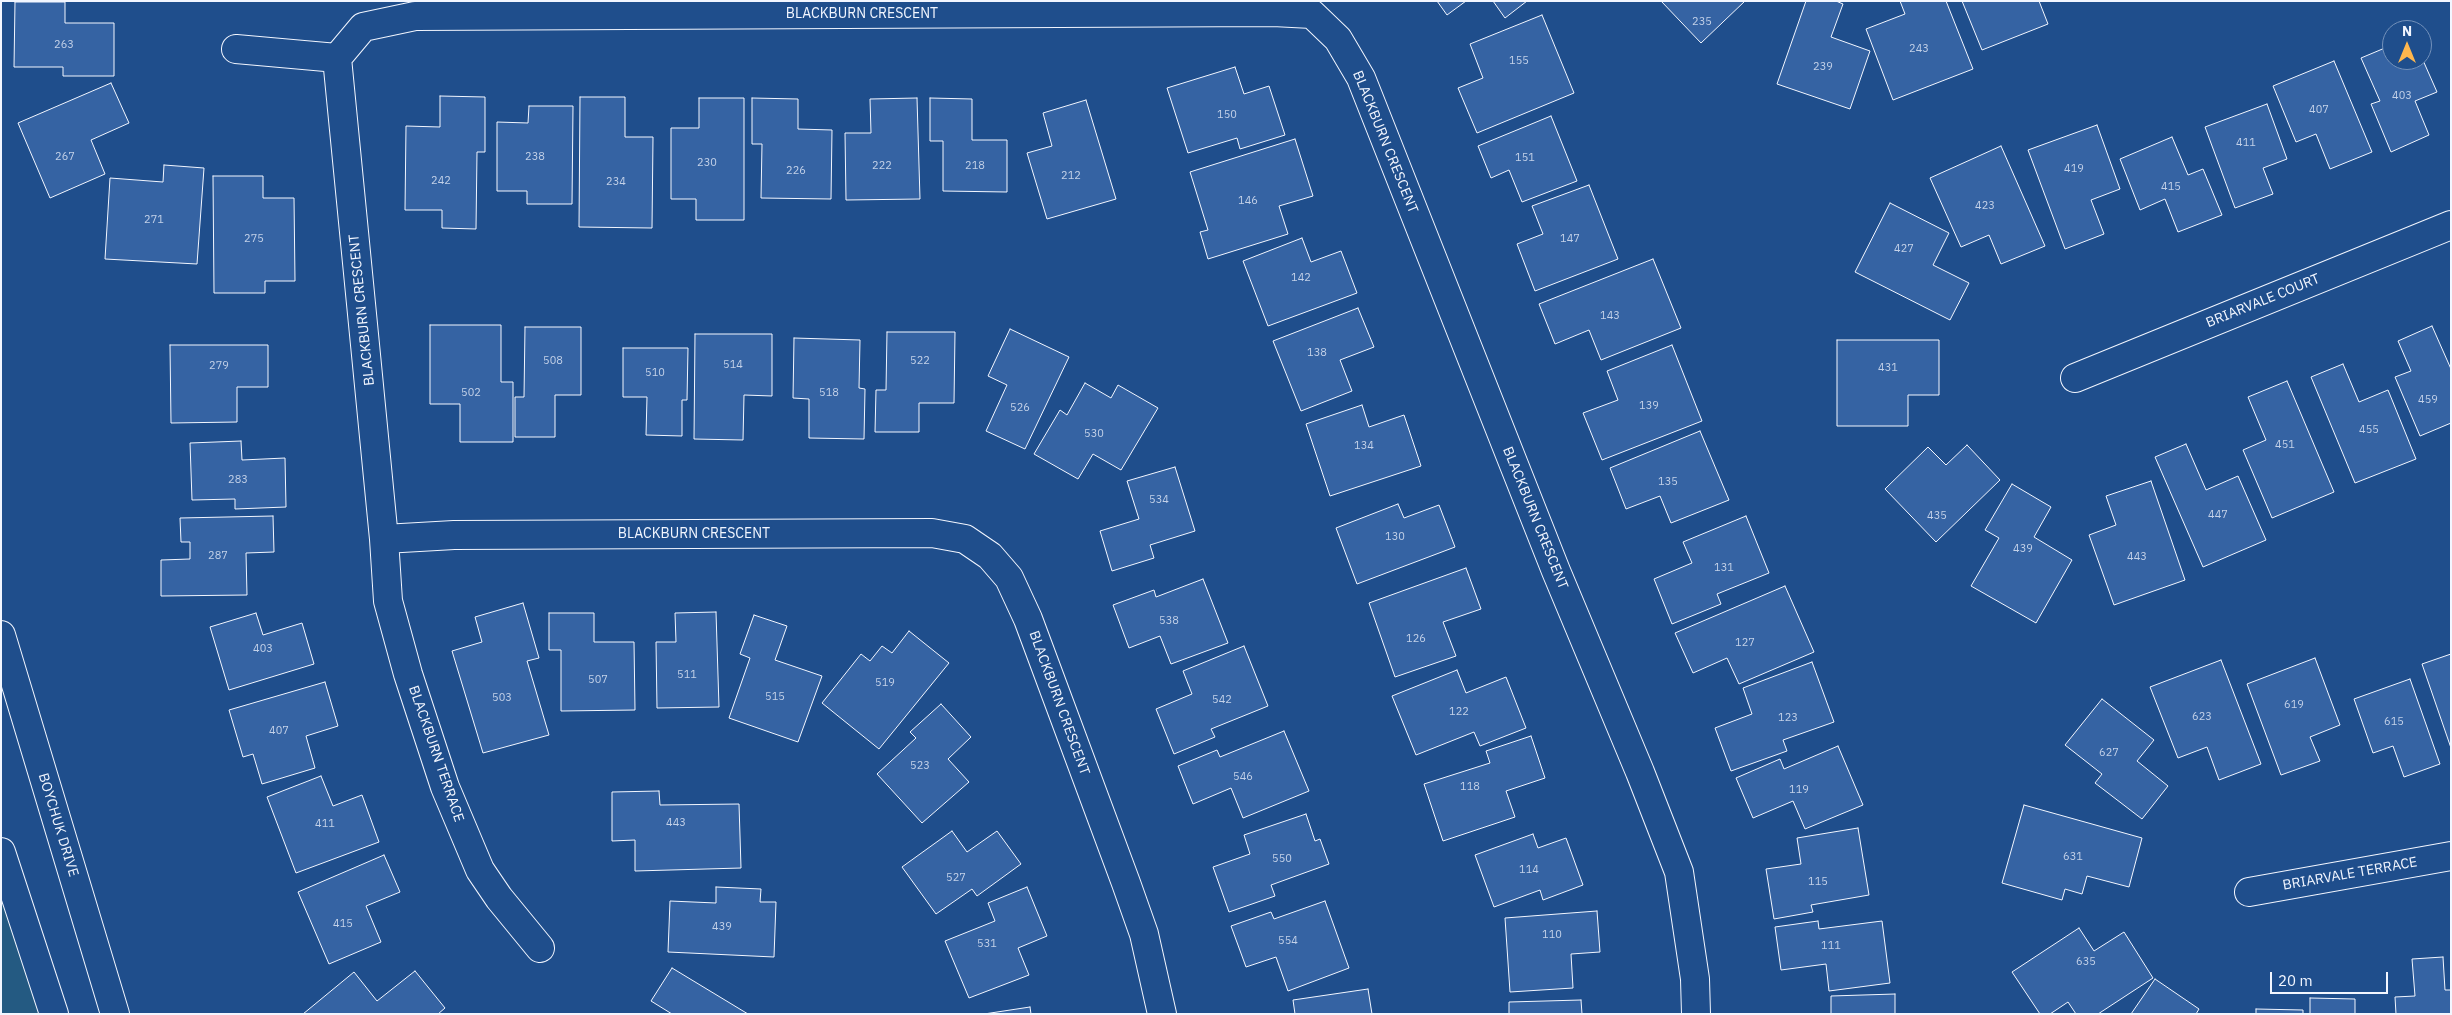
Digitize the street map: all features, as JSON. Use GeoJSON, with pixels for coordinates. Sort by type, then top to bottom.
{"type":"FeatureCollection","features":[{"type":"Feature","properties":{"kind":"street","name":"BLACKBURN CRESCENT"},"geometry":{"type":"LineString","coordinates":[[1162,1014],[1144,934],[1028,619],[1009,578],[990,556],[965,539],[932,534],[454,535],[384,539],[338,58],[363,28],[415,16],[1273,12],[1312,14],[1338,38],[1361,78],[1556,571],[1640,772],[1679,872],[1695,979],[1696,1014]]}},
{"type":"Feature","properties":{"kind":"street"},"geometry":{"type":"LineString","coordinates":[[236,49],[338,58]]}},
{"type":"Feature","properties":{"kind":"street","name":"BRIARVALE COURT"},"geometry":{"type":"LineString","coordinates":[[2075,378],[2451,225]]}},
{"type":"Feature","properties":{"kind":"street","name":"BLACKBURN TERRACE"},"geometry":{"type":"LineString","coordinates":[[384,539],[388,601],[408,674],[445,788],[480,870],[499,898],[540,948]]}},
{"type":"Feature","properties":{"kind":"street","name":"BOYCHUK DRIVE"},"geometry":{"type":"LineString","coordinates":[[1,636],[115,1014]]}},
{"type":"Feature","properties":{"kind":"street"},"geometry":{"type":"LineString","coordinates":[[1,852],[54,1014]]}},
{"type":"Feature","properties":{"kind":"street","name":"BRIARVALE TERRACE"},"geometry":{"type":"LineString","coordinates":[[2249,892],[2451,856]]}},
{"type":"Feature","properties":{"kind":"shaded area"},"geometry":{"type":"Polygon","coordinates":[[[1,852],[54,1014],[1,1014],[1,852]]]}},
{"type":"Feature","properties":{"kind":"building"},"geometry":{"type":"Polygon","coordinates":[[[1437,1],[1466,1],[1447,15],[1437,1]]]}},
{"type":"Feature","properties":{"kind":"building"},"geometry":{"type":"Polygon","coordinates":[[[1493,1],[1527,1],[1505,18],[1493,1]]]}},
{"type":"Feature","properties":{"kind":"building"},"geometry":{"type":"Polygon","coordinates":[[[1661,1],[1745,1],[1701,43],[1661,1]]]}},
{"type":"Feature","properties":{"kind":"building"},"geometry":{"type":"Polygon","coordinates":[[[1806,1],[1836,1],[1843,4],[1831,37],[1870,51],[1850,109],[1777,84],[1806,1]]]}},
{"type":"Feature","properties":{"kind":"building"},"geometry":{"type":"Polygon","coordinates":[[[1900,1],[1946,1],[1973,69],[1893,100],[1866,29],[1905,14],[1900,1]]]}},
{"type":"Feature","properties":{"kind":"building"},"geometry":{"type":"Polygon","coordinates":[[[1962,1],[2039,1],[2048,24],[1982,50],[1962,1]]]}},
{"type":"Feature","properties":{"kind":"building"},"geometry":{"type":"Polygon","coordinates":[[[15,2],[65,2],[65,23],[114,23],[114,76],[63,76],[63,67],[14,67],[15,2]]]}},
{"type":"Feature","properties":{"kind":"building"},"geometry":{"type":"Polygon","coordinates":[[[1542,15],[1574,93],[1477,133],[1458,88],[1483,78],[1470,44],[1542,15]]]}},
{"type":"Feature","properties":{"kind":"building"},"geometry":{"type":"Polygon","coordinates":[[[2382,49],[2382,70],[2427,70],[2437,92],[2415,101],[2429,135],[2391,152],[2371,104],[2380,101],[2361,58],[2382,49]]]}},
{"type":"Feature","properties":{"kind":"building"},"geometry":{"type":"Polygon","coordinates":[[[2334,61],[2372,152],[2330,169],[2316,134],[2296,142],[2273,86],[2334,61]]]}},
{"type":"Feature","properties":{"kind":"building"},"geometry":{"type":"Polygon","coordinates":[[[1235,67],[1244,94],[1269,86],[1285,135],[1240,149],[1237,138],[1188,153],[1167,88],[1235,67]]]}},
{"type":"Feature","properties":{"kind":"building"},"geometry":{"type":"Polygon","coordinates":[[[111,83],[129,123],[91,140],[105,174],[50,198],[18,123],[111,83]]]}},
{"type":"Feature","properties":{"kind":"building"},"geometry":{"type":"Polygon","coordinates":[[[440,96],[485,97],[485,152],[477,152],[476,229],[442,228],[442,210],[405,210],[406,126],[440,127],[440,96]]]}},
{"type":"Feature","properties":{"kind":"building"},"geometry":{"type":"Polygon","coordinates":[[[580,97],[625,97],[625,137],[653,137],[652,228],[579,227],[580,97]]]}},
{"type":"Feature","properties":{"kind":"building"},"geometry":{"type":"Polygon","coordinates":[[[699,98],[744,98],[744,220],[696,220],[696,199],[671,199],[671,128],[699,128],[699,98]]]}},
{"type":"Feature","properties":{"kind":"building"},"geometry":{"type":"Polygon","coordinates":[[[752,98],[798,99],[798,129],[832,130],[831,199],[761,198],[762,144],[752,144],[752,98]]]}},
{"type":"Feature","properties":{"kind":"building"},"geometry":{"type":"Polygon","coordinates":[[[917,98],[920,199],[846,200],[845,133],[871,133],[870,99],[917,98]]]}},
{"type":"Feature","properties":{"kind":"building"},"geometry":{"type":"Polygon","coordinates":[[[930,98],[972,99],[972,140],[1007,140],[1007,192],[943,191],[943,141],[930,141],[930,98]]]}},
{"type":"Feature","properties":{"kind":"building"},"geometry":{"type":"Polygon","coordinates":[[[1086,100],[1116,199],[1047,219],[1027,153],[1052,146],[1043,113],[1086,100]]]}},
{"type":"Feature","properties":{"kind":"building"},"geometry":{"type":"Polygon","coordinates":[[[2267,104],[2287,159],[2263,168],[2273,194],[2235,208],[2205,127],[2267,104]]]}},
{"type":"Feature","properties":{"kind":"building"},"geometry":{"type":"Polygon","coordinates":[[[529,106],[573,106],[572,204],[527,204],[527,191],[497,191],[497,122],[528,123],[529,106]]]}},
{"type":"Feature","properties":{"kind":"building"},"geometry":{"type":"Polygon","coordinates":[[[1551,116],[1577,181],[1522,202],[1509,170],[1491,178],[1478,146],[1551,116]]]}},
{"type":"Feature","properties":{"kind":"building"},"geometry":{"type":"Polygon","coordinates":[[[2097,125],[2120,189],[2091,200],[2104,234],[2065,249],[2028,150],[2097,125]]]}},
{"type":"Feature","properties":{"kind":"building"},"geometry":{"type":"Polygon","coordinates":[[[2172,137],[2188,175],[2203,169],[2222,215],[2178,232],[2165,199],[2140,210],[2120,159],[2172,137]]]}},
{"type":"Feature","properties":{"kind":"building"},"geometry":{"type":"Polygon","coordinates":[[[1295,139],[1313,196],[1279,206],[1288,234],[1208,259],[1200,232],[1208,230],[1190,172],[1295,139]]]}},
{"type":"Feature","properties":{"kind":"building"},"geometry":{"type":"Polygon","coordinates":[[[2001,146],[2045,246],[2001,264],[1989,235],[1961,247],[1930,178],[2001,146]]]}},
{"type":"Feature","properties":{"kind":"building"},"geometry":{"type":"Polygon","coordinates":[[[164,165],[204,168],[197,264],[105,259],[110,178],[163,182],[164,165]]]}},
{"type":"Feature","properties":{"kind":"building"},"geometry":{"type":"Polygon","coordinates":[[[213,176],[263,176],[263,198],[294,198],[295,281],[265,281],[265,293],[214,293],[213,176]]]}},
{"type":"Feature","properties":{"kind":"building"},"geometry":{"type":"Polygon","coordinates":[[[1589,185],[1618,259],[1535,291],[1517,244],[1543,234],[1532,206],[1589,185]]]}},
{"type":"Feature","properties":{"kind":"building"},"geometry":{"type":"Polygon","coordinates":[[[1890,203],[1949,233],[1933,265],[1969,283],[1950,320],[1855,272],[1890,203]]]}},
{"type":"Feature","properties":{"kind":"building"},"geometry":{"type":"Polygon","coordinates":[[[1302,238],[1311,262],[1341,251],[1357,293],[1268,326],[1243,261],[1302,238]]]}},
{"type":"Feature","properties":{"kind":"building"},"geometry":{"type":"Polygon","coordinates":[[[1653,259],[1681,328],[1601,360],[1589,330],[1555,344],[1539,304],[1653,259]]]}},
{"type":"Feature","properties":{"kind":"building"},"geometry":{"type":"Polygon","coordinates":[[[1358,308],[1374,347],[1340,360],[1352,391],[1301,411],[1273,341],[1358,308]]]}},
{"type":"Feature","properties":{"kind":"building"},"geometry":{"type":"Polygon","coordinates":[[[430,325],[501,325],[501,382],[513,382],[513,442],[460,442],[460,404],[430,404],[430,325]]]}},
{"type":"Feature","properties":{"kind":"building"},"geometry":{"type":"Polygon","coordinates":[[[2432,326],[2451,369],[2451,423],[2420,436],[2395,377],[2411,371],[2398,341],[2432,326]]]}},
{"type":"Feature","properties":{"kind":"building"},"geometry":{"type":"Polygon","coordinates":[[[525,327],[581,327],[581,395],[555,395],[555,437],[515,437],[515,397],[524,397],[525,327]]]}},
{"type":"Feature","properties":{"kind":"building"},"geometry":{"type":"Polygon","coordinates":[[[1010,329],[1069,357],[1025,449],[986,431],[1007,385],[988,376],[1010,329]]]}},
{"type":"Feature","properties":{"kind":"building"},"geometry":{"type":"Polygon","coordinates":[[[887,332],[955,332],[954,403],[919,403],[919,432],[875,432],[876,390],[886,390],[887,332]]]}},
{"type":"Feature","properties":{"kind":"building"},"geometry":{"type":"Polygon","coordinates":[[[695,334],[772,334],[772,396],[744,395],[743,440],[694,439],[695,334]]]}},
{"type":"Feature","properties":{"kind":"building"},"geometry":{"type":"Polygon","coordinates":[[[794,338],[860,340],[859,388],[865,389],[864,439],[809,438],[809,399],[793,398],[794,338]]]}},
{"type":"Feature","properties":{"kind":"building"},"geometry":{"type":"Polygon","coordinates":[[[1837,340],[1939,340],[1939,395],[1908,395],[1908,426],[1837,426],[1837,340]]]}},
{"type":"Feature","properties":{"kind":"building"},"geometry":{"type":"Polygon","coordinates":[[[170,345],[268,345],[268,387],[237,387],[237,422],[171,423],[170,345]]]}},
{"type":"Feature","properties":{"kind":"building"},"geometry":{"type":"Polygon","coordinates":[[[1672,345],[1702,421],[1602,460],[1583,413],[1618,400],[1607,371],[1672,345]]]}},
{"type":"Feature","properties":{"kind":"building"},"geometry":{"type":"Polygon","coordinates":[[[623,348],[688,348],[687,400],[682,400],[682,436],[646,435],[647,397],[623,397],[623,348]]]}},
{"type":"Feature","properties":{"kind":"building"},"geometry":{"type":"Polygon","coordinates":[[[2343,364],[2359,402],[2388,390],[2416,459],[2355,483],[2311,377],[2343,364]]]}},
{"type":"Feature","properties":{"kind":"building"},"geometry":{"type":"Polygon","coordinates":[[[2287,381],[2334,492],[2272,518],[2243,450],[2266,440],[2248,397],[2287,381]]]}},
{"type":"Feature","properties":{"kind":"building"},"geometry":{"type":"Polygon","coordinates":[[[1085,383],[1111,398],[1118,385],[1158,408],[1121,470],[1093,454],[1078,479],[1034,454],[1060,410],[1067,415],[1085,383]]]}},
{"type":"Feature","properties":{"kind":"building"},"geometry":{"type":"Polygon","coordinates":[[[1362,405],[1369,427],[1404,415],[1421,466],[1330,496],[1306,424],[1362,405]]]}},
{"type":"Feature","properties":{"kind":"building"},"geometry":{"type":"Polygon","coordinates":[[[1700,431],[1729,500],[1671,523],[1660,496],[1626,509],[1610,468],[1700,431]]]}},
{"type":"Feature","properties":{"kind":"building"},"geometry":{"type":"Polygon","coordinates":[[[241,441],[242,460],[285,458],[286,507],[235,509],[235,499],[192,500],[190,443],[241,441]]]}},
{"type":"Feature","properties":{"kind":"building"},"geometry":{"type":"Polygon","coordinates":[[[2186,444],[2206,490],[2238,476],[2266,540],[2203,567],[2155,457],[2186,444]]]}},
{"type":"Feature","properties":{"kind":"building"},"geometry":{"type":"Polygon","coordinates":[[[1967,445],[2000,480],[1936,542],[1885,489],[1928,447],[1946,465],[1967,445]]]}},
{"type":"Feature","properties":{"kind":"building"},"geometry":{"type":"Polygon","coordinates":[[[1175,467],[1195,531],[1150,545],[1154,558],[1112,571],[1100,531],[1139,519],[1127,481],[1175,467]]]}},
{"type":"Feature","properties":{"kind":"building"},"geometry":{"type":"Polygon","coordinates":[[[2151,481],[2185,580],[2114,605],[2089,535],[2116,525],[2106,496],[2151,481]]]}},
{"type":"Feature","properties":{"kind":"building"},"geometry":{"type":"Polygon","coordinates":[[[2012,484],[2051,507],[2034,537],[2072,560],[2036,623],[1971,586],[1999,538],[1985,530],[2012,484]]]}},
{"type":"Feature","properties":{"kind":"building"},"geometry":{"type":"Polygon","coordinates":[[[1398,504],[1404,518],[1439,505],[1455,547],[1357,584],[1336,528],[1398,504]]]}},
{"type":"Feature","properties":{"kind":"building"},"geometry":{"type":"Polygon","coordinates":[[[273,516],[274,552],[246,553],[247,595],[161,596],[161,560],[190,559],[190,542],[181,542],[180,518],[273,516]]]}},
{"type":"Feature","properties":{"kind":"building"},"geometry":{"type":"Polygon","coordinates":[[[1746,516],[1769,573],[1717,594],[1721,604],[1672,624],[1654,579],[1692,563],[1683,542],[1746,516]]]}},
{"type":"Feature","properties":{"kind":"building"},"geometry":{"type":"Polygon","coordinates":[[[1466,568],[1481,609],[1443,622],[1456,656],[1395,677],[1369,603],[1466,568]]]}},
{"type":"Feature","properties":{"kind":"building"},"geometry":{"type":"Polygon","coordinates":[[[1203,579],[1228,643],[1171,664],[1160,636],[1129,648],[1113,605],[1154,590],[1156,597],[1203,579]]]}},
{"type":"Feature","properties":{"kind":"building"},"geometry":{"type":"Polygon","coordinates":[[[1785,586],[1814,652],[1739,684],[1727,658],[1693,673],[1675,633],[1785,586]]]}},
{"type":"Feature","properties":{"kind":"building"},"geometry":{"type":"Polygon","coordinates":[[[523,603],[539,658],[527,661],[549,735],[483,753],[452,651],[482,642],[475,617],[523,603]]]}},
{"type":"Feature","properties":{"kind":"building"},"geometry":{"type":"Polygon","coordinates":[[[716,612],[719,707],[657,708],[656,642],[676,642],[675,613],[716,612]]]}},
{"type":"Feature","properties":{"kind":"building"},"geometry":{"type":"Polygon","coordinates":[[[256,613],[263,635],[302,623],[314,664],[229,690],[210,627],[256,613]]]}},
{"type":"Feature","properties":{"kind":"building"},"geometry":{"type":"Polygon","coordinates":[[[549,613],[594,613],[594,642],[634,642],[635,710],[561,711],[561,650],[549,650],[549,613]]]}},
{"type":"Feature","properties":{"kind":"building"},"geometry":{"type":"Polygon","coordinates":[[[754,615],[787,626],[775,660],[822,676],[798,742],[729,718],[750,658],[740,654],[754,615]]]}},
{"type":"Feature","properties":{"kind":"building"},"geometry":{"type":"Polygon","coordinates":[[[909,631],[949,663],[879,749],[822,703],[861,654],[870,661],[882,646],[892,653],[909,631]]]}},
{"type":"Feature","properties":{"kind":"building"},"geometry":{"type":"Polygon","coordinates":[[[1244,646],[1268,706],[1211,729],[1215,737],[1174,754],[1156,709],[1192,694],[1183,671],[1244,646]]]}},
{"type":"Feature","properties":{"kind":"building"},"geometry":{"type":"Polygon","coordinates":[[[2451,654],[2451,748],[2422,664],[2451,654]]]}},
{"type":"Feature","properties":{"kind":"building"},"geometry":{"type":"Polygon","coordinates":[[[2315,658],[2340,725],[2310,737],[2320,761],[2281,775],[2247,684],[2315,658]]]}},
{"type":"Feature","properties":{"kind":"building"},"geometry":{"type":"Polygon","coordinates":[[[2221,660],[2261,764],[2219,780],[2207,747],[2178,758],[2150,687],[2221,660]]]}},
{"type":"Feature","properties":{"kind":"building"},"geometry":{"type":"Polygon","coordinates":[[[1812,662],[1834,722],[1783,740],[1787,751],[1731,771],[1715,728],[1752,714],[1743,688],[1812,662]]]}},
{"type":"Feature","properties":{"kind":"building"},"geometry":{"type":"Polygon","coordinates":[[[1457,670],[1466,693],[1506,677],[1526,728],[1480,746],[1474,732],[1416,755],[1392,696],[1457,670]]]}},
{"type":"Feature","properties":{"kind":"building"},"geometry":{"type":"Polygon","coordinates":[[[2410,679],[2440,764],[2404,777],[2393,746],[2373,753],[2354,699],[2410,679]]]}},
{"type":"Feature","properties":{"kind":"building"},"geometry":{"type":"Polygon","coordinates":[[[325,682],[338,726],[306,736],[315,768],[262,784],[253,754],[243,757],[229,710],[325,682]]]}},
{"type":"Feature","properties":{"kind":"building"},"geometry":{"type":"Polygon","coordinates":[[[2102,699],[2154,740],[2137,761],[2168,786],[2142,819],[2095,783],[2102,774],[2065,745],[2102,699]]]}},
{"type":"Feature","properties":{"kind":"building"},"geometry":{"type":"Polygon","coordinates":[[[941,704],[971,737],[948,759],[969,782],[922,823],[877,774],[916,738],[910,732],[941,704]]]}},
{"type":"Feature","properties":{"kind":"building"},"geometry":{"type":"Polygon","coordinates":[[[1284,731],[1309,791],[1243,818],[1231,788],[1193,804],[1178,766],[1217,750],[1220,757],[1284,731]]]}},
{"type":"Feature","properties":{"kind":"building"},"geometry":{"type":"Polygon","coordinates":[[[1531,736],[1545,778],[1506,791],[1515,817],[1443,841],[1424,784],[1490,763],[1486,751],[1531,736]]]}},
{"type":"Feature","properties":{"kind":"building"},"geometry":{"type":"Polygon","coordinates":[[[1838,746],[1863,805],[1805,829],[1793,801],[1753,818],[1736,778],[1780,759],[1784,769],[1838,746]]]}},
{"type":"Feature","properties":{"kind":"building"},"geometry":{"type":"Polygon","coordinates":[[[321,776],[333,806],[362,795],[379,842],[296,873],[267,797],[321,776]]]}},
{"type":"Feature","properties":{"kind":"building"},"geometry":{"type":"Polygon","coordinates":[[[659,791],[660,805],[739,804],[741,868],[635,871],[635,840],[612,841],[612,792],[659,791]]]}},
{"type":"Feature","properties":{"kind":"building"},"geometry":{"type":"Polygon","coordinates":[[[2024,805],[2142,838],[2129,887],[2087,876],[2082,894],[2065,889],[2062,900],[2002,883],[2024,805]]]}},
{"type":"Feature","properties":{"kind":"building"},"geometry":{"type":"Polygon","coordinates":[[[1306,814],[1315,841],[1320,839],[1329,864],[1271,885],[1275,896],[1229,912],[1213,867],[1250,854],[1244,835],[1306,814]]]}},
{"type":"Feature","properties":{"kind":"building"},"geometry":{"type":"Polygon","coordinates":[[[1858,828],[1869,895],[1811,905],[1813,912],[1774,919],[1766,869],[1801,864],[1797,838],[1858,828]]]}},
{"type":"Feature","properties":{"kind":"building"},"geometry":{"type":"Polygon","coordinates":[[[952,831],[967,852],[997,831],[1021,864],[977,896],[972,889],[936,914],[902,867],[952,831]]]}},
{"type":"Feature","properties":{"kind":"building"},"geometry":{"type":"Polygon","coordinates":[[[1533,834],[1538,848],[1566,838],[1583,885],[1543,900],[1540,890],[1494,907],[1475,855],[1533,834]]]}},
{"type":"Feature","properties":{"kind":"building"},"geometry":{"type":"Polygon","coordinates":[[[384,855],[400,892],[366,906],[381,942],[329,964],[298,892],[384,855]]]}},
{"type":"Feature","properties":{"kind":"building"},"geometry":{"type":"Polygon","coordinates":[[[716,887],[761,889],[760,902],[776,902],[774,957],[668,952],[670,901],[716,903],[716,887]]]}},
{"type":"Feature","properties":{"kind":"building"},"geometry":{"type":"Polygon","coordinates":[[[1027,887],[1047,936],[1018,948],[1029,975],[969,998],[945,941],[995,921],[988,903],[1027,887]]]}},
{"type":"Feature","properties":{"kind":"building"},"geometry":{"type":"Polygon","coordinates":[[[1325,901],[1349,968],[1288,991],[1276,957],[1246,967],[1231,926],[1271,912],[1274,919],[1325,901]]]}},
{"type":"Feature","properties":{"kind":"building"},"geometry":{"type":"Polygon","coordinates":[[[1597,911],[1600,952],[1571,954],[1573,988],[1510,992],[1505,918],[1597,911]]]}},
{"type":"Feature","properties":{"kind":"building"},"geometry":{"type":"Polygon","coordinates":[[[1818,921],[1819,929],[1882,921],[1890,983],[1829,991],[1826,964],[1781,970],[1775,927],[1818,921]]]}},
{"type":"Feature","properties":{"kind":"building"},"geometry":{"type":"Polygon","coordinates":[[[2079,928],[2094,951],[2124,932],[2153,978],[2098,1014],[2076,1014],[2068,1002],[2050,1014],[2040,1014],[2012,972],[2079,928]]]}},
{"type":"Feature","properties":{"kind":"building"},"geometry":{"type":"Polygon","coordinates":[[[2443,957],[2445,990],[2451,990],[2451,1014],[2396,1014],[2395,997],[2415,996],[2412,959],[2443,957]]]}},
{"type":"Feature","properties":{"kind":"building"},"geometry":{"type":"Polygon","coordinates":[[[672,968],[748,1014],[672,1014],[651,1001],[672,968]]]}},
{"type":"Feature","properties":{"kind":"building"},"geometry":{"type":"Polygon","coordinates":[[[415,971],[445,1008],[438,1014],[303,1014],[354,972],[377,1001],[415,971]]]}},
{"type":"Feature","properties":{"kind":"building"},"geometry":{"type":"Polygon","coordinates":[[[2155,979],[2199,1009],[2196,1014],[2131,1014],[2155,979]]]}},
{"type":"Feature","properties":{"kind":"building"},"geometry":{"type":"Polygon","coordinates":[[[1368,989],[1372,1014],[1295,1014],[1293,1000],[1368,989]]]}},
{"type":"Feature","properties":{"kind":"building"},"geometry":{"type":"Polygon","coordinates":[[[1895,994],[1895,1014],[1831,1014],[1831,996],[1895,994]]]}},
{"type":"Feature","properties":{"kind":"building"},"geometry":{"type":"Polygon","coordinates":[[[2310,998],[2355,999],[2355,1014],[2310,1014],[2310,998]]]}},
{"type":"Feature","properties":{"kind":"building"},"geometry":{"type":"Polygon","coordinates":[[[1581,1000],[1582,1014],[1509,1014],[1509,1002],[1581,1000]]]}},
{"type":"Feature","properties":{"kind":"building"},"geometry":{"type":"Polygon","coordinates":[[[1030,1007],[1031,1014],[984,1014],[1030,1007]]]}},
{"type":"Feature","properties":{"kind":"building"},"geometry":{"type":"Polygon","coordinates":[[[2256,1009],[2303,1010],[2303,1014],[2256,1014],[2256,1009]]]}}]}
